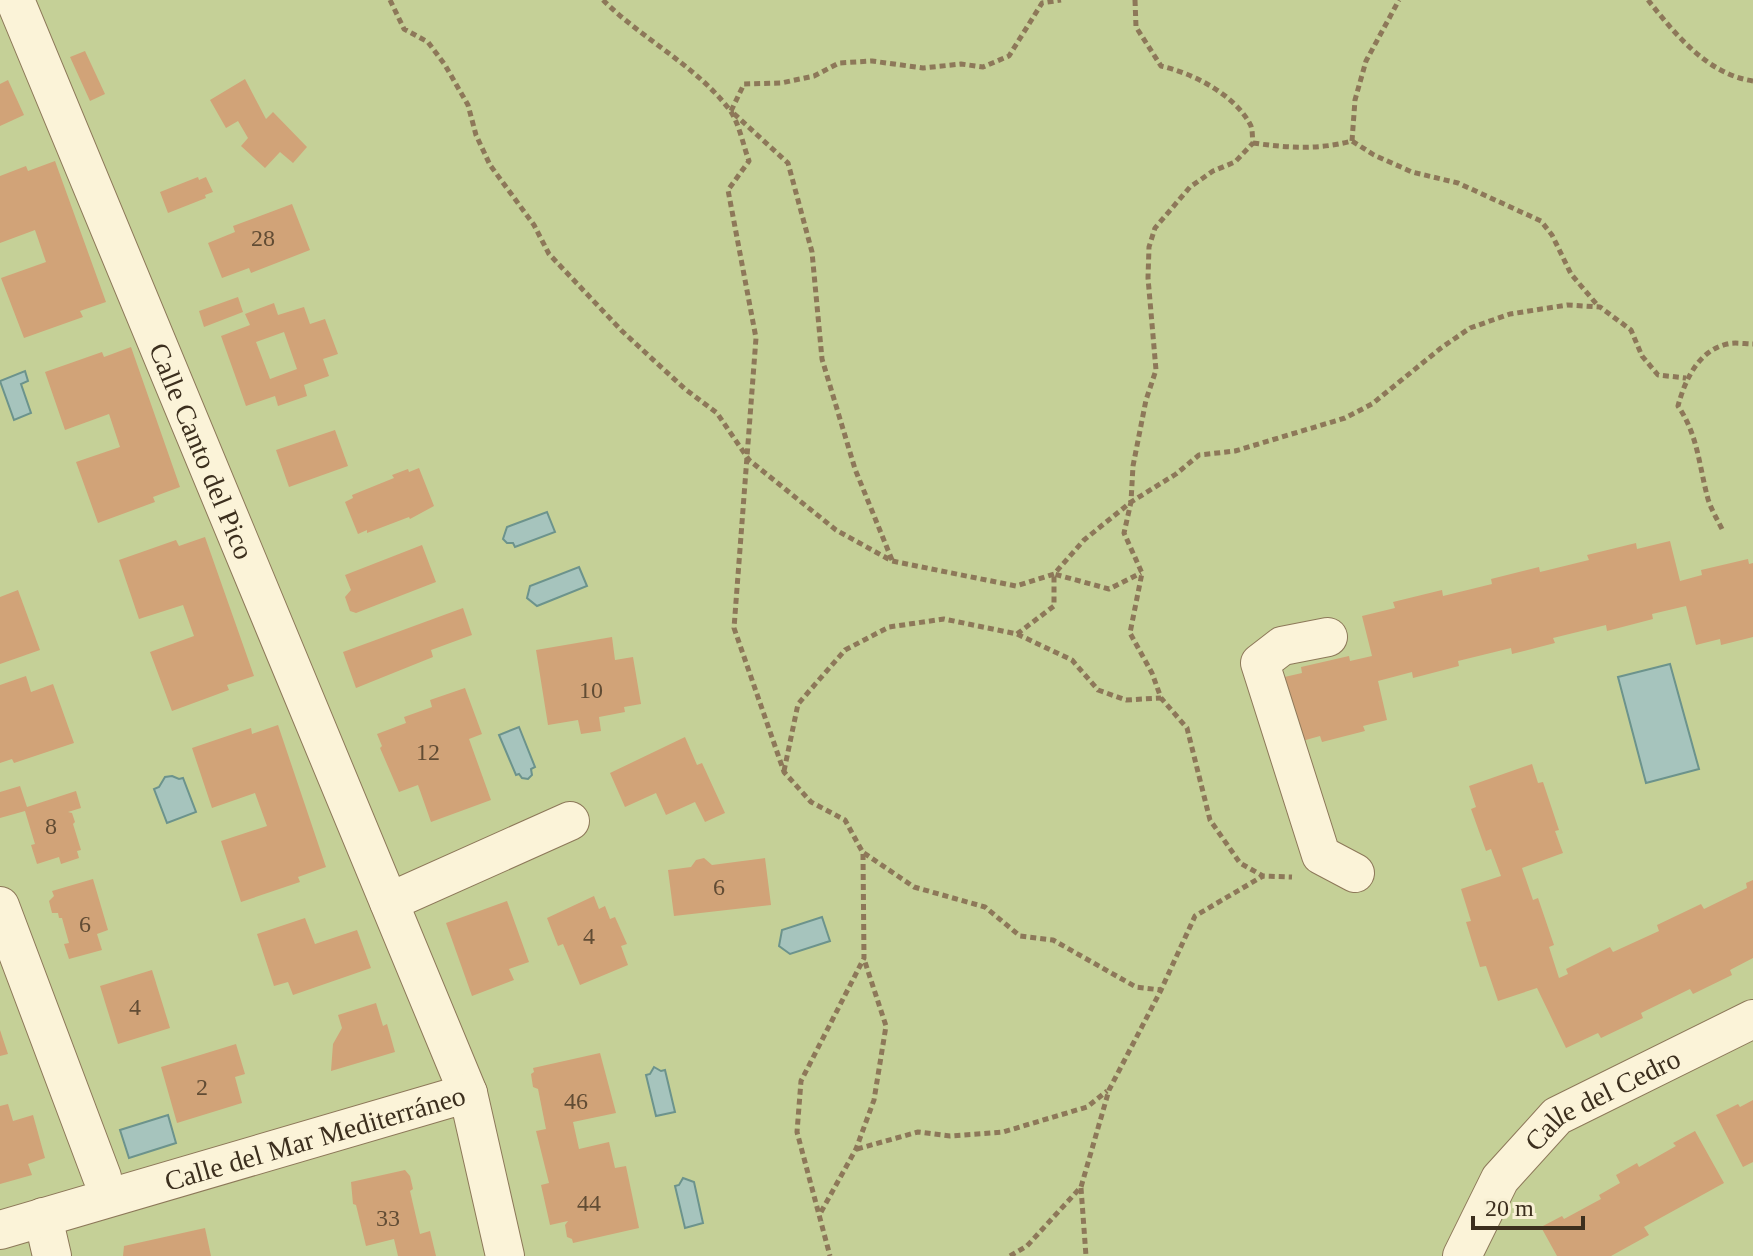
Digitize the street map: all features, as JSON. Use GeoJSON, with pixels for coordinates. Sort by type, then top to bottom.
{"type":"FeatureCollection","features":[{"type":"Feature","properties":{"kind":"street","name":"Calle Canto del Pico"},"geometry":{"type":"LineString","coordinates":[[15,0],[468,1093]]}},
{"type":"Feature","properties":{"kind":"street"},"geometry":{"type":"LineString","coordinates":[[1328,637],[1282,646],[1260,663],[1321,855],[1355,873]]}},
{"type":"Feature","properties":{"kind":"street"},"geometry":{"type":"LineString","coordinates":[[389,902],[570,821]]}},
{"type":"Feature","properties":{"kind":"street"},"geometry":{"type":"LineString","coordinates":[[0,906],[102,1177]]}},
{"type":"Feature","properties":{"kind":"street","name":"Calle del Cedro"},"geometry":{"type":"LineString","coordinates":[[1462,1256],[1500,1179],[1557,1116],[1753,1019]]}},
{"type":"Feature","properties":{"kind":"street","name":"Calle del Mar Mediterráneo"},"geometry":{"type":"LineString","coordinates":[[0,1230],[468,1093],[505,1256]]}},
{"type":"Feature","properties":{"kind":"street"},"geometry":{"type":"LineString","coordinates":[[43,1217],[52,1256]]}},
{"type":"Feature","properties":{"kind":"path"},"geometry":{"type":"LineString","coordinates":[[390,0],[404,29],[428,42],[445,65],[468,105],[476,135],[490,165],[534,225],[549,254],[622,331],[685,389],[717,413],[749,460],[836,530],[892,561],[1016,586],[1054,574],[1084,540],[1131,502],[1176,474],[1199,455],[1235,451],[1345,418],[1372,404],[1470,328],[1525,312],[1567,305],[1600,307]]}},
{"type":"Feature","properties":{"kind":"path"},"geometry":{"type":"LineString","coordinates":[[603,0],[621,18],[701,80],[788,163],[812,252],[822,359],[855,469],[892,561]]}},
{"type":"Feature","properties":{"kind":"path"},"geometry":{"type":"LineString","coordinates":[[1061,0],[1042,3],[1009,56],[983,67],[961,64],[923,68],[872,61],[839,63],[814,76],[781,83],[744,84],[731,111],[749,161],[728,190],[756,338],[734,628],[784,772],[811,802],[845,820],[863,853],[914,887],[985,907],[1020,936],[1053,940],[1136,987],[1161,990]]}},
{"type":"Feature","properties":{"kind":"path"},"geometry":{"type":"LineString","coordinates":[[1135,0],[1136,27],[1161,66],[1177,70],[1228,98],[1251,126],[1253,143]]}},
{"type":"Feature","properties":{"kind":"path"},"geometry":{"type":"LineString","coordinates":[[1352,141],[1355,100],[1366,61],[1399,0]]}},
{"type":"Feature","properties":{"kind":"path"},"geometry":{"type":"LineString","coordinates":[[1648,0],[1682,42],[1712,65],[1753,81]]}},
{"type":"Feature","properties":{"kind":"path"},"geometry":{"type":"LineString","coordinates":[[1253,143],[1296,149],[1335,146],[1352,141],[1412,172],[1458,183],[1541,221],[1552,235],[1571,274],[1600,307],[1631,330],[1642,356],[1658,375],[1686,378]]}},
{"type":"Feature","properties":{"kind":"path"},"geometry":{"type":"LineString","coordinates":[[1253,143],[1235,162],[1213,171],[1190,187],[1155,228],[1149,247],[1148,278],[1156,370],[1146,400],[1133,466],[1131,502],[1124,533],[1142,573],[1130,633],[1152,673],[1161,698],[1187,728],[1210,820],[1240,863],[1263,876],[1298,877]]}},
{"type":"Feature","properties":{"kind":"path"},"geometry":{"type":"LineString","coordinates":[[1722,529],[1709,501],[1689,422],[1678,406],[1686,378],[1704,356],[1727,344],[1753,344]]}},
{"type":"Feature","properties":{"kind":"path"},"geometry":{"type":"LineString","coordinates":[[1054,574],[1109,589],[1142,573]]}},
{"type":"Feature","properties":{"kind":"path"},"geometry":{"type":"LineString","coordinates":[[1017,634],[1054,606],[1054,574]]}},
{"type":"Feature","properties":{"kind":"path"},"geometry":{"type":"LineString","coordinates":[[784,772],[798,704],[845,650],[889,627],[944,619],[1017,634],[1072,660],[1098,690],[1126,700],[1161,698]]}},
{"type":"Feature","properties":{"kind":"path"},"geometry":{"type":"LineString","coordinates":[[820,1213],[856,1149],[874,1100],[886,1026],[864,958],[863,853]]}},
{"type":"Feature","properties":{"kind":"path"},"geometry":{"type":"LineString","coordinates":[[1086,1256],[1081,1187],[1109,1090],[1195,916],[1263,876]]}},
{"type":"Feature","properties":{"kind":"path"},"geometry":{"type":"LineString","coordinates":[[830,1256],[797,1132],[801,1081],[864,958]]}},
{"type":"Feature","properties":{"kind":"path"},"geometry":{"type":"LineString","coordinates":[[856,1149],[918,1132],[950,1136],[1003,1132],[1087,1107],[1109,1090]]}},
{"type":"Feature","properties":{"kind":"path"},"geometry":{"type":"LineString","coordinates":[[1010,1256],[1027,1246],[1081,1187]]}},
{"type":"Feature","properties":{"kind":"path"},"geometry":{"type":"LineString","coordinates":[[1024,1256],[1027,1246]]}},
{"type":"Feature","properties":{"kind":"green space"},"geometry":{"type":"Polygon","coordinates":[[[0,0],[1753,0],[1753,1256],[0,1256],[0,0]]]}},
{"type":"Feature","properties":{"kind":"water"},"geometry":{"type":"Polygon","coordinates":[[[25,371],[28,381],[21,384],[31,413],[14,420],[0,381],[25,371]]]}},
{"type":"Feature","properties":{"kind":"water"},"geometry":{"type":"Polygon","coordinates":[[[547,512],[555,532],[515,547],[503,539],[507,527],[547,512]]]}},
{"type":"Feature","properties":{"kind":"water"},"geometry":{"type":"Polygon","coordinates":[[[579,567],[587,586],[537,606],[527,598],[530,586],[579,567]]]}},
{"type":"Feature","properties":{"kind":"water"},"geometry":{"type":"Polygon","coordinates":[[[1670,664],[1699,769],[1646,783],[1618,677],[1670,664]]]}},
{"type":"Feature","properties":{"kind":"water"},"geometry":{"type":"Polygon","coordinates":[[[519,727],[535,767],[531,769],[532,775],[528,779],[516,775],[499,735],[519,727]]]}},
{"type":"Feature","properties":{"kind":"water"},"geometry":{"type":"Polygon","coordinates":[[[165,777],[183,778],[196,812],[167,823],[154,789],[165,777]]]}},
{"type":"Feature","properties":{"kind":"water"},"geometry":{"type":"Polygon","coordinates":[[[822,917],[830,941],[790,954],[779,946],[782,930],[822,917]]]}},
{"type":"Feature","properties":{"kind":"water"},"geometry":{"type":"Polygon","coordinates":[[[654,1067],[665,1070],[675,1112],[656,1116],[646,1075],[654,1067]]]}},
{"type":"Feature","properties":{"kind":"water"},"geometry":{"type":"Polygon","coordinates":[[[168,1115],[176,1143],[129,1158],[120,1130],[168,1115]]]}},
{"type":"Feature","properties":{"kind":"water"},"geometry":{"type":"Polygon","coordinates":[[[683,1178],[694,1182],[703,1223],[685,1228],[675,1186],[683,1178]]]}},
{"type":"Feature","properties":{"kind":"building"},"geometry":{"type":"Polygon","coordinates":[[[85,51],[105,94],[90,101],[70,57],[85,51]]]}},
{"type":"Feature","properties":{"kind":"building"},"geometry":{"type":"Polygon","coordinates":[[[245,79],[266,119],[273,112],[307,147],[293,163],[280,152],[265,168],[241,146],[248,138],[238,121],[226,128],[210,100],[245,79]]]}},
{"type":"Feature","properties":{"kind":"building"},"geometry":{"type":"Polygon","coordinates":[[[8,80],[24,115],[0,126],[0,84],[8,80]]]}},
{"type":"Feature","properties":{"kind":"building"},"geometry":{"type":"Polygon","coordinates":[[[55,161],[106,302],[80,311],[83,317],[24,338],[1,278],[46,262],[35,230],[0,243],[0,176],[26,166],[28,171],[55,161]]]}},
{"type":"Feature","properties":{"kind":"building"},"geometry":{"type":"Polygon","coordinates":[[[198,177],[199,180],[206,177],[213,192],[205,195],[206,198],[168,213],[160,192],[198,177]]]}},
{"type":"Feature","properties":{"kind":"building"},"geometry":{"type":"Polygon","coordinates":[[[292,204],[310,250],[251,273],[249,268],[222,278],[208,243],[235,232],[233,226],[292,204]]]}},
{"type":"Feature","properties":{"kind":"building"},"geometry":{"type":"Polygon","coordinates":[[[238,297],[243,312],[204,327],[199,311],[238,297]]]}},
{"type":"Feature","properties":{"kind":"building"},"geometry":{"type":"Polygon","coordinates":[[[274,303],[278,315],[304,307],[310,324],[325,319],[338,354],[323,359],[329,376],[304,385],[307,396],[278,406],[275,396],[246,406],[221,336],[250,325],[245,314],[274,303]],[[284,332],[256,342],[270,379],[297,369],[284,332]]]}},
{"type":"Feature","properties":{"kind":"building"},"geometry":{"type":"Polygon","coordinates":[[[131,347],[180,487],[153,497],[155,502],[98,523],[76,462],[120,447],[109,414],[65,430],[45,372],[102,352],[104,357],[131,347]]]}},
{"type":"Feature","properties":{"kind":"building"},"geometry":{"type":"Polygon","coordinates":[[[335,430],[348,466],[289,487],[276,450],[335,430]]]}},
{"type":"Feature","properties":{"kind":"building"},"geometry":{"type":"Polygon","coordinates":[[[419,468],[434,506],[410,519],[358,534],[345,502],[353,498],[352,495],[394,478],[392,475],[419,468]]]}},
{"type":"Feature","properties":{"kind":"building"},"geometry":{"type":"Polygon","coordinates":[[[205,537],[254,676],[227,685],[229,690],[172,711],[150,652],[194,636],[183,605],[139,619],[119,560],[176,540],[179,546],[205,537]]]}},
{"type":"Feature","properties":{"kind":"building"},"geometry":{"type":"Polygon","coordinates":[[[1670,541],[1680,581],[1702,575],[1701,570],[1748,559],[1749,564],[1753,563],[1753,637],[1721,645],[1720,639],[1696,645],[1686,606],[1652,614],[1653,619],[1607,631],[1606,625],[1553,638],[1555,643],[1512,654],[1511,648],[1458,661],[1459,666],[1413,678],[1412,672],[1378,681],[1387,720],[1363,726],[1365,731],[1322,742],[1320,736],[1295,743],[1280,678],[1302,673],[1301,667],[1349,656],[1350,661],[1372,656],[1362,616],[1395,608],[1393,602],[1442,590],[1443,596],[1492,584],[1491,579],[1539,567],[1540,572],[1589,560],[1587,555],[1636,543],[1637,549],[1670,541]]]}},
{"type":"Feature","properties":{"kind":"building"},"geometry":{"type":"Polygon","coordinates":[[[422,545],[436,582],[356,613],[350,611],[345,597],[351,590],[345,575],[422,545]]]}},
{"type":"Feature","properties":{"kind":"building"},"geometry":{"type":"Polygon","coordinates":[[[18,590],[40,650],[0,664],[0,597],[18,590]]]}},
{"type":"Feature","properties":{"kind":"building"},"geometry":{"type":"Polygon","coordinates":[[[463,608],[472,635],[431,650],[433,657],[356,688],[343,652],[463,608]]]}},
{"type":"Feature","properties":{"kind":"building"},"geometry":{"type":"Polygon","coordinates":[[[612,637],[615,660],[633,657],[641,704],[624,707],[625,712],[599,717],[601,731],[581,734],[578,720],[548,725],[536,650],[612,637]]]}},
{"type":"Feature","properties":{"kind":"building"},"geometry":{"type":"Polygon","coordinates":[[[26,676],[31,692],[53,684],[74,743],[14,763],[12,759],[0,763],[0,685],[26,676]]]}},
{"type":"Feature","properties":{"kind":"building"},"geometry":{"type":"Polygon","coordinates":[[[465,688],[482,734],[469,739],[491,800],[431,822],[418,785],[399,792],[377,734],[406,723],[404,717],[432,707],[430,700],[465,688]]]}},
{"type":"Feature","properties":{"kind":"building"},"geometry":{"type":"Polygon","coordinates":[[[278,725],[326,867],[298,877],[300,882],[241,902],[221,841],[267,826],[255,793],[212,808],[192,748],[251,728],[252,734],[278,725]]]}},
{"type":"Feature","properties":{"kind":"building"},"geometry":{"type":"Polygon","coordinates":[[[685,737],[697,765],[702,763],[725,813],[705,822],[695,802],[666,815],[656,793],[625,807],[610,773],[685,737]]]}},
{"type":"Feature","properties":{"kind":"building"},"geometry":{"type":"Polygon","coordinates":[[[1532,764],[1538,783],[1543,782],[1563,853],[1522,868],[1533,900],[1538,898],[1554,945],[1549,947],[1559,978],[1568,974],[1566,969],[1610,947],[1613,952],[1659,931],[1657,925],[1701,904],[1704,909],[1747,888],[1746,883],[1753,880],[1753,958],[1730,970],[1732,975],[1693,994],[1690,989],[1641,1013],[1643,1018],[1601,1038],[1598,1033],[1566,1048],[1537,988],[1498,1001],[1486,966],[1480,967],[1466,922],[1471,921],[1461,889],[1501,876],[1491,849],[1486,851],[1471,809],[1476,807],[1469,786],[1532,764]]]}},
{"type":"Feature","properties":{"kind":"building"},"geometry":{"type":"Polygon","coordinates":[[[20,786],[27,807],[76,791],[81,808],[68,812],[72,813],[75,822],[81,850],[77,851],[79,858],[61,864],[59,857],[37,864],[31,845],[35,844],[25,811],[0,818],[0,792],[20,786]]]}},
{"type":"Feature","properties":{"kind":"building"},"geometry":{"type":"Polygon","coordinates":[[[704,858],[712,865],[765,858],[771,905],[674,916],[668,870],[691,867],[696,860],[704,858]]]}},
{"type":"Feature","properties":{"kind":"building"},"geometry":{"type":"Polygon","coordinates":[[[93,879],[108,930],[97,934],[102,950],[69,959],[64,944],[69,943],[62,918],[58,913],[52,913],[49,901],[54,896],[52,891],[93,879]]]}},
{"type":"Feature","properties":{"kind":"building"},"geometry":{"type":"Polygon","coordinates":[[[594,896],[599,909],[605,906],[610,919],[615,917],[627,944],[621,946],[628,965],[580,985],[563,944],[558,946],[547,918],[594,896]]]}},
{"type":"Feature","properties":{"kind":"building"},"geometry":{"type":"Polygon","coordinates":[[[507,901],[529,962],[509,969],[514,980],[472,996],[446,923],[507,901]]]}},
{"type":"Feature","properties":{"kind":"building"},"geometry":{"type":"Polygon","coordinates":[[[305,918],[315,944],[357,930],[371,968],[293,995],[288,982],[274,986],[257,934],[305,918]]]}},
{"type":"Feature","properties":{"kind":"building"},"geometry":{"type":"Polygon","coordinates":[[[152,970],[170,1028],[118,1044],[100,986],[152,970]]]}},
{"type":"Feature","properties":{"kind":"building"},"geometry":{"type":"Polygon","coordinates":[[[376,1003],[383,1026],[387,1024],[395,1052],[331,1071],[333,1044],[342,1028],[338,1015],[376,1003]]]}},
{"type":"Feature","properties":{"kind":"building"},"geometry":{"type":"Polygon","coordinates":[[[0,1030],[8,1054],[0,1056],[0,1030]]]}},
{"type":"Feature","properties":{"kind":"building"},"geometry":{"type":"Polygon","coordinates":[[[236,1044],[245,1074],[235,1077],[242,1103],[177,1123],[161,1067],[236,1044]]]}},
{"type":"Feature","properties":{"kind":"building"},"geometry":{"type":"Polygon","coordinates":[[[600,1053],[616,1113],[573,1122],[579,1149],[609,1142],[615,1168],[626,1166],[639,1228],[573,1243],[567,1237],[565,1225],[568,1221],[550,1225],[541,1185],[549,1183],[536,1131],[546,1129],[538,1089],[533,1087],[531,1074],[533,1068],[600,1053]]]}},
{"type":"Feature","properties":{"kind":"building"},"geometry":{"type":"Polygon","coordinates":[[[1753,1100],[1753,1162],[1743,1167],[1716,1115],[1753,1100]]]}},
{"type":"Feature","properties":{"kind":"building"},"geometry":{"type":"Polygon","coordinates":[[[8,1104],[13,1121],[33,1115],[45,1158],[28,1164],[32,1175],[0,1184],[0,1106],[8,1104]]]}},
{"type":"Feature","properties":{"kind":"building"},"geometry":{"type":"Polygon","coordinates":[[[1695,1131],[1724,1183],[1644,1227],[1649,1235],[1611,1256],[1557,1256],[1541,1227],[1562,1216],[1564,1219],[1601,1199],[1599,1195],[1620,1183],[1616,1175],[1637,1163],[1639,1167],[1695,1131]]]}},
{"type":"Feature","properties":{"kind":"building"},"geometry":{"type":"Polygon","coordinates":[[[405,1170],[410,1176],[413,1189],[410,1191],[420,1234],[430,1231],[436,1256],[398,1256],[394,1239],[366,1246],[356,1205],[353,1204],[351,1182],[405,1170]]]}},
{"type":"Feature","properties":{"kind":"building"},"geometry":{"type":"Polygon","coordinates":[[[205,1228],[211,1256],[123,1256],[124,1246],[205,1228]]]}}]}
